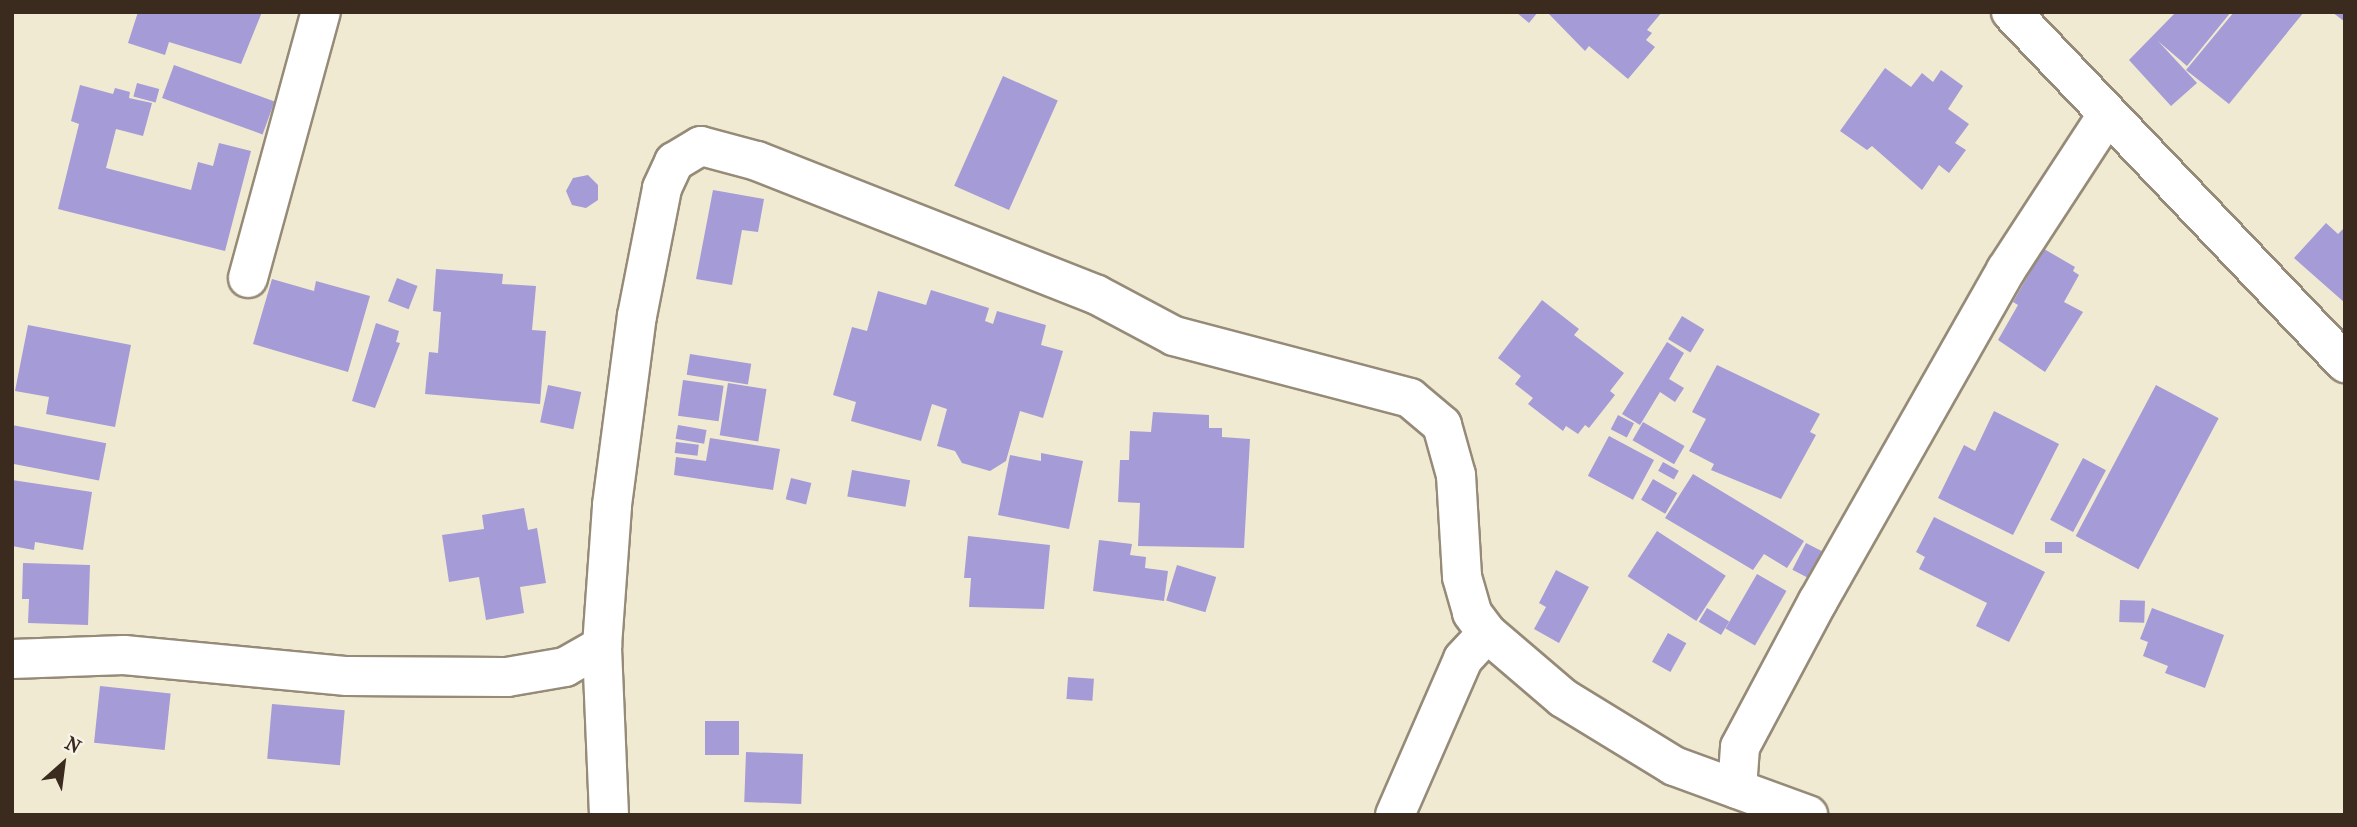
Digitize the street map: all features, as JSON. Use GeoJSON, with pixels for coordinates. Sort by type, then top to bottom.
{"type":"FeatureCollection","features":[{"type":"Feature","properties":{"kind":"street"},"geometry":{"type":"LineString","coordinates":[[248,278],[321,12]]}},
{"type":"Feature","properties":{"kind":"street"},"geometry":{"type":"LineString","coordinates":[[2011,12],[2345,363]]}},
{"type":"Feature","properties":{"kind":"street"},"geometry":{"type":"LineString","coordinates":[[1737,789],[1740,747],[1818,601],[2006,270],[2107,115]]}},
{"type":"Feature","properties":{"kind":"street"},"geometry":{"type":"LineString","coordinates":[[609,815],[603,646],[612,505],[636,316],[662,188],[674,162],[701,146],[757,160],[1085,290],[1174,336],[1410,398],[1442,425],[1456,475],[1462,577],[1472,613],[1487,633],[1563,698],[1674,766],[1808,815]]}},
{"type":"Feature","properties":{"kind":"street"},"geometry":{"type":"LineString","coordinates":[[1395,815],[1463,659],[1487,633]]}},
{"type":"Feature","properties":{"kind":"street"},"geometry":{"type":"LineString","coordinates":[[12,659],[124,655],[347,676],[507,677],[565,667],[603,646]]}},
{"type":"Feature","properties":{"kind":"building"},"geometry":{"type":"Polygon","coordinates":[[[138,12],[262,12],[241,64],[169,42],[165,55],[128,43],[138,12]]]}},
{"type":"Feature","properties":{"kind":"building"},"geometry":{"type":"Polygon","coordinates":[[[1516,12],[1538,12],[1529,23],[1516,12]]]}},
{"type":"Feature","properties":{"kind":"building"},"geometry":{"type":"Polygon","coordinates":[[[1547,12],[1662,12],[1647,30],[1652,33],[1646,40],[1655,47],[1628,79],[1589,46],[1585,51],[1547,12]]]}},
{"type":"Feature","properties":{"kind":"building"},"geometry":{"type":"Polygon","coordinates":[[[2176,12],[2231,12],[2187,66],[2158,41],[2197,83],[2171,106],[2129,60],[2176,12]]]}},
{"type":"Feature","properties":{"kind":"building"},"geometry":{"type":"Polygon","coordinates":[[[2234,12],[2304,12],[2229,104],[2186,70],[2234,12]]]}},
{"type":"Feature","properties":{"kind":"building"},"geometry":{"type":"Polygon","coordinates":[[[2332,12],[2345,12],[2345,22],[2332,12]]]}},
{"type":"Feature","properties":{"kind":"building"},"geometry":{"type":"Polygon","coordinates":[[[174,65],[275,102],[263,134],[162,98],[174,65]]]}},
{"type":"Feature","properties":{"kind":"building"},"geometry":{"type":"Polygon","coordinates":[[[1885,68],[1911,87],[1922,73],[1933,82],[1941,70],[1963,86],[1948,109],[1969,124],[1955,143],[1966,150],[1949,173],[1939,165],[1922,190],[1872,146],[1867,150],[1840,131],[1885,68]]]}},
{"type":"Feature","properties":{"kind":"building"},"geometry":{"type":"Polygon","coordinates":[[[1003,76],[1058,100],[1009,210],[954,186],[1003,76]]]}},
{"type":"Feature","properties":{"kind":"building"},"geometry":{"type":"Polygon","coordinates":[[[137,83],[159,89],[156,102],[133,97],[137,83]]]}},
{"type":"Feature","properties":{"kind":"building"},"geometry":{"type":"Polygon","coordinates":[[[80,85],[113,94],[115,88],[130,92],[129,98],[152,103],[143,136],[116,129],[106,168],[191,190],[198,162],[213,166],[219,143],[251,151],[225,251],[58,209],[79,124],[71,121],[80,85]]]}},
{"type":"Feature","properties":{"kind":"building"},"geometry":{"type":"Polygon","coordinates":[[[588,175],[598,185],[598,200],[586,208],[572,205],[566,191],[573,178],[588,175]]]}},
{"type":"Feature","properties":{"kind":"building"},"geometry":{"type":"Polygon","coordinates":[[[713,190],[764,199],[758,232],[742,230],[732,285],[696,279],[713,190]]]}},
{"type":"Feature","properties":{"kind":"building"},"geometry":{"type":"Polygon","coordinates":[[[2326,223],[2338,234],[2345,227],[2345,303],[2294,258],[2326,223]]]}},
{"type":"Feature","properties":{"kind":"building"},"geometry":{"type":"Polygon","coordinates":[[[2039,246],[2075,267],[2073,271],[2079,275],[2064,302],[2083,312],[2045,372],[1998,340],[2018,305],[2013,302],[2038,258],[2034,256],[2039,246]]]}},
{"type":"Feature","properties":{"kind":"building"},"geometry":{"type":"Polygon","coordinates":[[[436,269],[503,274],[502,284],[536,286],[532,330],[546,331],[540,404],[425,394],[429,352],[438,353],[441,312],[433,311],[436,269]]]}},
{"type":"Feature","properties":{"kind":"building"},"geometry":{"type":"Polygon","coordinates":[[[397,278],[418,286],[409,309],[388,301],[397,278]]]}},
{"type":"Feature","properties":{"kind":"building"},"geometry":{"type":"Polygon","coordinates":[[[272,279],[314,291],[316,281],[370,296],[348,372],[253,344],[272,279]]]}},
{"type":"Feature","properties":{"kind":"building"},"geometry":{"type":"Polygon","coordinates":[[[931,290],[989,308],[985,321],[993,324],[997,311],[1046,325],[1041,345],[1063,351],[1043,418],[1020,411],[1006,461],[990,471],[962,463],[955,451],[937,446],[947,409],[932,404],[921,441],[851,421],[856,402],[833,395],[852,327],[867,331],[878,291],[926,305],[931,290]]]}},
{"type":"Feature","properties":{"kind":"building"},"geometry":{"type":"Polygon","coordinates":[[[1542,300],[1579,329],[1574,335],[1624,373],[1610,391],[1615,395],[1589,428],[1585,425],[1578,434],[1566,426],[1563,431],[1528,404],[1533,398],[1515,384],[1521,376],[1498,358],[1542,300]]]}},
{"type":"Feature","properties":{"kind":"building"},"geometry":{"type":"Polygon","coordinates":[[[1682,316],[1704,329],[1690,353],[1668,339],[1682,316]]]}},
{"type":"Feature","properties":{"kind":"building"},"geometry":{"type":"Polygon","coordinates":[[[376,323],[399,331],[396,342],[400,343],[375,408],[352,401],[376,323]]]}},
{"type":"Feature","properties":{"kind":"building"},"geometry":{"type":"Polygon","coordinates":[[[28,325],[131,345],[115,427],[46,414],[49,397],[15,391],[28,325]]]}},
{"type":"Feature","properties":{"kind":"building"},"geometry":{"type":"Polygon","coordinates":[[[1667,342],[1684,353],[1669,379],[1684,388],[1675,402],[1660,392],[1640,425],[1622,414],[1667,342]]]}},
{"type":"Feature","properties":{"kind":"building"},"geometry":{"type":"Polygon","coordinates":[[[690,354],[751,364],[748,384],[687,375],[690,354]]]}},
{"type":"Feature","properties":{"kind":"building"},"geometry":{"type":"Polygon","coordinates":[[[1717,365],[1820,414],[1810,432],[1816,435],[1781,499],[1711,470],[1714,464],[1689,451],[1706,419],[1692,412],[1717,365]]]}},
{"type":"Feature","properties":{"kind":"building"},"geometry":{"type":"Polygon","coordinates":[[[683,380],[724,386],[719,421],[678,416],[683,380]]]}},
{"type":"Feature","properties":{"kind":"building"},"geometry":{"type":"Polygon","coordinates":[[[728,383],[767,389],[758,441],[720,435],[728,383]]]}},
{"type":"Feature","properties":{"kind":"building"},"geometry":{"type":"Polygon","coordinates":[[[548,385],[581,392],[573,429],[540,422],[548,385]]]}},
{"type":"Feature","properties":{"kind":"building"},"geometry":{"type":"Polygon","coordinates":[[[2156,385],[2219,418],[2138,569],[2076,536],[2156,385]]]}},
{"type":"Feature","properties":{"kind":"building"},"geometry":{"type":"Polygon","coordinates":[[[1994,411],[2059,444],[2013,535],[1938,498],[1964,445],[1975,451],[1994,411]]]}},
{"type":"Feature","properties":{"kind":"building"},"geometry":{"type":"Polygon","coordinates":[[[1153,412],[1209,415],[1209,428],[1222,428],[1222,437],[1250,439],[1244,548],[1138,546],[1140,503],[1118,502],[1120,460],[1129,460],[1130,431],[1151,432],[1153,412]]]}},
{"type":"Feature","properties":{"kind":"building"},"geometry":{"type":"Polygon","coordinates":[[[1618,415],[1634,423],[1627,437],[1611,429],[1618,415]]]}},
{"type":"Feature","properties":{"kind":"building"},"geometry":{"type":"Polygon","coordinates":[[[1643,422],[1685,446],[1674,464],[1632,440],[1643,422]]]}},
{"type":"Feature","properties":{"kind":"building"},"geometry":{"type":"Polygon","coordinates":[[[12,425],[106,443],[99,481],[12,464],[12,425]]]}},
{"type":"Feature","properties":{"kind":"building"},"geometry":{"type":"Polygon","coordinates":[[[678,425],[707,430],[704,444],[676,439],[678,425]]]}},
{"type":"Feature","properties":{"kind":"building"},"geometry":{"type":"Polygon","coordinates":[[[1609,436],[1654,460],[1633,500],[1588,476],[1609,436]]]}},
{"type":"Feature","properties":{"kind":"building"},"geometry":{"type":"Polygon","coordinates":[[[710,438],[780,449],[773,490],[674,475],[676,457],[706,461],[710,438]]]}},
{"type":"Feature","properties":{"kind":"building"},"geometry":{"type":"Polygon","coordinates":[[[676,442],[699,445],[697,456],[675,453],[676,442]]]}},
{"type":"Feature","properties":{"kind":"building"},"geometry":{"type":"Polygon","coordinates":[[[1041,453],[1083,461],[1069,529],[998,515],[1010,455],[1041,461],[1041,453]]]}},
{"type":"Feature","properties":{"kind":"building"},"geometry":{"type":"Polygon","coordinates":[[[2083,458],[2106,470],[2073,532],[2050,520],[2083,458]]]}},
{"type":"Feature","properties":{"kind":"building"},"geometry":{"type":"Polygon","coordinates":[[[1663,462],[1679,471],[1674,479],[1658,471],[1663,462]]]}},
{"type":"Feature","properties":{"kind":"building"},"geometry":{"type":"Polygon","coordinates":[[[852,470],[910,480],[905,507],[847,497],[852,470]]]}},
{"type":"Feature","properties":{"kind":"building"},"geometry":{"type":"Polygon","coordinates":[[[1693,474],[1804,541],[1787,568],[1764,554],[1753,570],[1665,518],[1693,474]]]}},
{"type":"Feature","properties":{"kind":"building"},"geometry":{"type":"Polygon","coordinates":[[[791,478],[811,483],[806,504],[786,499],[791,478]]]}},
{"type":"Feature","properties":{"kind":"building"},"geometry":{"type":"Polygon","coordinates":[[[1653,479],[1677,493],[1665,514],[1641,500],[1653,479]]]}},
{"type":"Feature","properties":{"kind":"building"},"geometry":{"type":"Polygon","coordinates":[[[12,480],[92,492],[83,550],[35,542],[34,550],[12,546],[12,480]]]}},
{"type":"Feature","properties":{"kind":"building"},"geometry":{"type":"Polygon","coordinates":[[[524,508],[528,530],[537,528],[546,583],[520,587],[524,613],[486,620],[479,577],[449,582],[442,535],[484,529],[482,515],[524,508]]]}},
{"type":"Feature","properties":{"kind":"building"},"geometry":{"type":"Polygon","coordinates":[[[1934,517],[2045,572],[2009,642],[1976,626],[1987,603],[1919,569],[1925,557],[1916,552],[1934,517]]]}},
{"type":"Feature","properties":{"kind":"building"},"geometry":{"type":"Polygon","coordinates":[[[1657,531],[1726,576],[1696,621],[1628,576],[1657,531]]]}},
{"type":"Feature","properties":{"kind":"building"},"geometry":{"type":"Polygon","coordinates":[[[968,536],[1050,545],[1044,609],[969,607],[971,578],[964,578],[968,536]]]}},
{"type":"Feature","properties":{"kind":"building"},"geometry":{"type":"Polygon","coordinates":[[[1099,540],[1132,544],[1130,555],[1146,557],[1145,568],[1168,571],[1164,601],[1093,591],[1099,540]]]}},
{"type":"Feature","properties":{"kind":"building"},"geometry":{"type":"Polygon","coordinates":[[[2045,542],[2062,542],[2062,553],[2045,553],[2045,542]]]}},
{"type":"Feature","properties":{"kind":"building"},"geometry":{"type":"Polygon","coordinates":[[[1806,543],[1822,551],[1808,578],[1792,570],[1806,543]]]}},
{"type":"Feature","properties":{"kind":"building"},"geometry":{"type":"Polygon","coordinates":[[[23,563],[90,565],[88,625],[28,623],[29,599],[22,599],[23,563]]]}},
{"type":"Feature","properties":{"kind":"building"},"geometry":{"type":"Polygon","coordinates":[[[1177,565],[1216,577],[1205,612],[1166,600],[1177,565]]]}},
{"type":"Feature","properties":{"kind":"building"},"geometry":{"type":"Polygon","coordinates":[[[1556,570],[1589,587],[1559,643],[1534,629],[1546,607],[1539,603],[1556,570]]]}},
{"type":"Feature","properties":{"kind":"building"},"geometry":{"type":"Polygon","coordinates":[[[1757,574],[1786,591],[1755,646],[1726,629],[1757,574]]]}},
{"type":"Feature","properties":{"kind":"building"},"geometry":{"type":"Polygon","coordinates":[[[2120,600],[2145,601],[2144,623],[2119,622],[2120,600]]]}},
{"type":"Feature","properties":{"kind":"building"},"geometry":{"type":"Polygon","coordinates":[[[1707,608],[1729,621],[1721,635],[1699,622],[1707,608]]]}},
{"type":"Feature","properties":{"kind":"building"},"geometry":{"type":"Polygon","coordinates":[[[2152,608],[2224,635],[2205,688],[2165,673],[2168,666],[2143,656],[2148,642],[2140,639],[2152,608]]]}},
{"type":"Feature","properties":{"kind":"building"},"geometry":{"type":"Polygon","coordinates":[[[1668,633],[1686,643],[1670,672],[1652,662],[1668,633]]]}},
{"type":"Feature","properties":{"kind":"building"},"geometry":{"type":"Polygon","coordinates":[[[1068,677],[1094,679],[1092,701],[1066,699],[1068,677]]]}},
{"type":"Feature","properties":{"kind":"building"},"geometry":{"type":"Polygon","coordinates":[[[100,686],[171,693],[165,750],[94,743],[100,686]]]}},
{"type":"Feature","properties":{"kind":"building"},"geometry":{"type":"Polygon","coordinates":[[[272,704],[345,710],[340,765],[267,759],[272,704]]]}},
{"type":"Feature","properties":{"kind":"building"},"geometry":{"type":"Polygon","coordinates":[[[705,721],[739,721],[739,755],[705,755],[705,721]]]}},
{"type":"Feature","properties":{"kind":"building"},"geometry":{"type":"Polygon","coordinates":[[[746,752],[803,754],[801,804],[744,802],[746,752]]]}}]}
